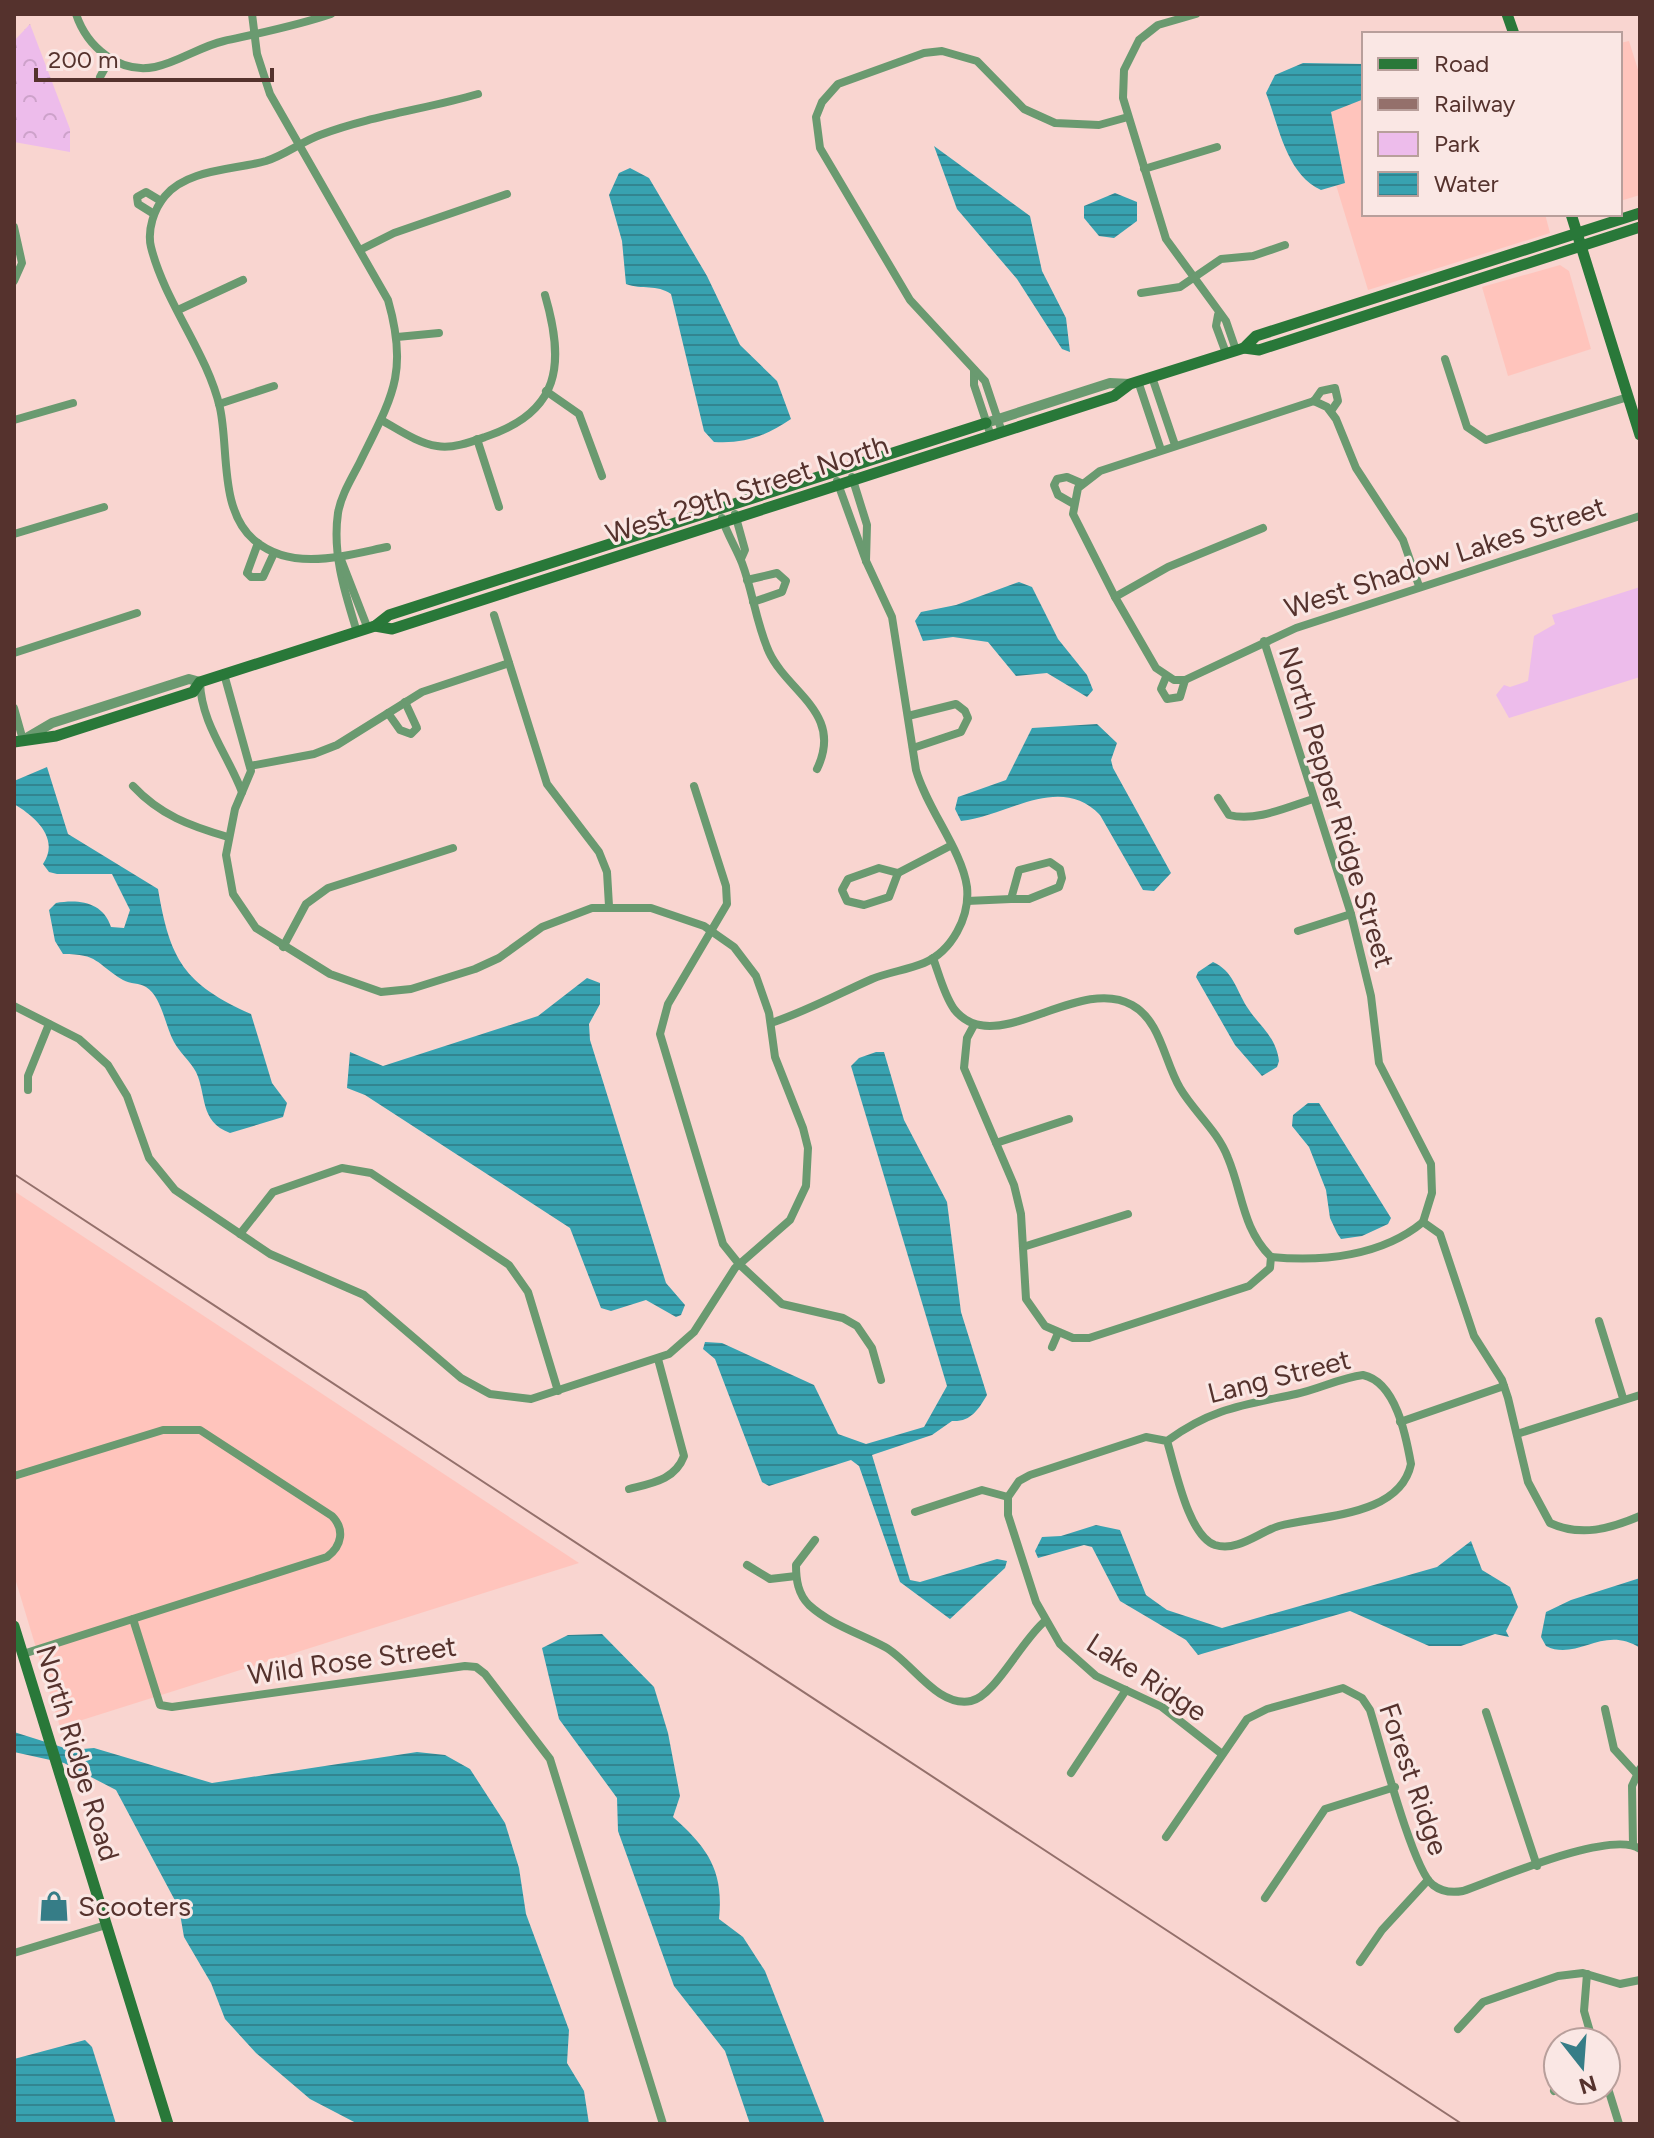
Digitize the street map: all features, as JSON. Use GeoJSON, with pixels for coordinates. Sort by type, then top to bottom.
{"type":"FeatureCollection","features":[{"type":"Feature","properties":{"kind":"main road","name":"West 29th Street North"},"geometry":{"type":"LineString","coordinates":[[19,741],[56,736],[193,692],[200,682],[367,629],[389,615],[553,570],[994,428],[1114,396],[1134,383],[1235,350],[1259,350],[1577,233],[1640,213]]}},
{"type":"Feature","properties":{"kind":"main road"},"geometry":{"type":"LineString","coordinates":[[1572,216],[1640,435]]}},
{"type":"Feature","properties":{"kind":"main road","name":"West 29th Street North"},"geometry":{"type":"LineString","coordinates":[[1423,290],[1640,227]]}},
{"type":"Feature","properties":{"kind":"main road","name":"North Ridge Road"},"geometry":{"type":"LineString","coordinates":[[14,1626],[168,2124]]}},
{"type":"Feature","properties":{"kind":"street"},"geometry":{"type":"LineString","coordinates":[[76,14],[87,37],[110,59],[155,67],[221,42],[331,14]]}},
{"type":"Feature","properties":{"kind":"street"},"geometry":{"type":"LineString","coordinates":[[252,14],[270,94],[388,300],[397,337],[398,374],[393,396],[338,511],[338,574],[367,629]]}},
{"type":"Feature","properties":{"kind":"street"},"geometry":{"type":"LineString","coordinates":[[1196,14],[1168,18],[1131,49],[1122,82],[1128,117],[1170,249],[1196,276],[1218,315],[1226,321],[1235,350]]}},
{"type":"Feature","properties":{"kind":"street"},"geometry":{"type":"LineString","coordinates":[[994,428],[985,381],[910,300],[820,148],[816,117],[822,102],[838,84],[924,53],[942,51],[977,61],[1024,109],[1055,123],[1099,125],[1128,117]]}},
{"type":"Feature","properties":{"kind":"street"},"geometry":{"type":"LineString","coordinates":[[100,77],[110,59]]}},
{"type":"Feature","properties":{"kind":"street"},"geometry":{"type":"LineString","coordinates":[[387,547],[308,559],[274,553],[244,529],[232,503],[219,404],[151,246],[154,214],[172,188],[192,178],[268,160],[319,135],[478,94]]}},
{"type":"Feature","properties":{"kind":"street"},"geometry":{"type":"LineString","coordinates":[[1144,169],[1217,147]]}},
{"type":"Feature","properties":{"kind":"street"},"geometry":{"type":"LineString","coordinates":[[154,214],[138,204],[137,197],[146,192],[161,201]]}},
{"type":"Feature","properties":{"kind":"street"},"geometry":{"type":"LineString","coordinates":[[360,250],[394,233],[507,194]]}},
{"type":"Feature","properties":{"kind":"street"},"geometry":{"type":"LineString","coordinates":[[14,227],[22,263],[14,281]]}},
{"type":"Feature","properties":{"kind":"street"},"geometry":{"type":"LineString","coordinates":[[1141,293],[1168,291],[1221,259],[1253,256],[1285,245]]}},
{"type":"Feature","properties":{"kind":"street"},"geometry":{"type":"LineString","coordinates":[[178,310],[243,280]]}},
{"type":"Feature","properties":{"kind":"street"},"geometry":{"type":"LineString","coordinates":[[381,420],[437,446],[477,439],[525,421],[546,391],[555,370],[557,342],[545,295]]}},
{"type":"Feature","properties":{"kind":"street"},"geometry":{"type":"LineString","coordinates":[[397,337],[439,333]]}},
{"type":"Feature","properties":{"kind":"street"},"geometry":{"type":"LineString","coordinates":[[1445,359],[1467,427],[1486,440],[1628,397]]}},
{"type":"Feature","properties":{"kind":"street"},"geometry":{"type":"LineString","coordinates":[[974,369],[979,400],[994,428]]}},
{"type":"Feature","properties":{"kind":"street"},"geometry":{"type":"LineString","coordinates":[[1152,377],[1175,445]]}},
{"type":"Feature","properties":{"kind":"street"},"geometry":{"type":"LineString","coordinates":[[1134,383],[1161,450]]}},
{"type":"Feature","properties":{"kind":"street"},"geometry":{"type":"LineString","coordinates":[[219,404],[274,386]]}},
{"type":"Feature","properties":{"kind":"street"},"geometry":{"type":"LineString","coordinates":[[1185,680],[1166,677],[1156,668],[1115,597],[1073,514],[1072,503],[1081,483],[1100,471],[1314,401],[1321,391],[1335,388],[1338,401],[1331,411]]}},
{"type":"Feature","properties":{"kind":"street"},"geometry":{"type":"LineString","coordinates":[[546,391],[579,414],[602,476]]}},
{"type":"Feature","properties":{"kind":"street"},"geometry":{"type":"LineString","coordinates":[[979,400],[990,396]]}},
{"type":"Feature","properties":{"kind":"street"},"geometry":{"type":"LineString","coordinates":[[1314,401],[1331,411],[1356,468],[1403,540],[1419,586]]}},
{"type":"Feature","properties":{"kind":"street"},"geometry":{"type":"LineString","coordinates":[[14,420],[73,403]]}},
{"type":"Feature","properties":{"kind":"street"},"geometry":{"type":"LineString","coordinates":[[477,439],[499,507]]}},
{"type":"Feature","properties":{"kind":"street"},"geometry":{"type":"LineString","coordinates":[[852,475],[867,525],[866,561]]}},
{"type":"Feature","properties":{"kind":"street"},"geometry":{"type":"LineString","coordinates":[[1072,503],[1058,495],[1054,485],[1057,479],[1067,477],[1081,483]]}},
{"type":"Feature","properties":{"kind":"street"},"geometry":{"type":"LineString","coordinates":[[771,1023],[827,1003],[871,979],[933,958],[948,946],[958,930],[967,901],[964,874],[923,794],[892,617],[866,561],[837,480]]}},
{"type":"Feature","properties":{"kind":"street"},"geometry":{"type":"LineString","coordinates":[[14,534],[104,507]]}},
{"type":"Feature","properties":{"kind":"street"},"geometry":{"type":"LineString","coordinates":[[735,512],[745,550],[741,559]]}},
{"type":"Feature","properties":{"kind":"street"},"geometry":{"type":"LineString","coordinates":[[722,516],[741,559],[769,654],[816,712],[823,753],[817,769]]}},
{"type":"Feature","properties":{"kind":"street","name":"West Shadow Lakes Street"},"geometry":{"type":"LineString","coordinates":[[1264,641],[1419,586],[1640,516]]}},
{"type":"Feature","properties":{"kind":"street"},"geometry":{"type":"LineString","coordinates":[[1115,597],[1168,567],[1263,528]]}},
{"type":"Feature","properties":{"kind":"street"},"geometry":{"type":"LineString","coordinates":[[258,543],[248,564],[247,573],[251,577],[263,577],[274,553]]}},
{"type":"Feature","properties":{"kind":"street"},"geometry":{"type":"LineString","coordinates":[[747,580],[777,573],[786,581],[782,592],[753,602]]}},
{"type":"Feature","properties":{"kind":"street"},"geometry":{"type":"LineString","coordinates":[[14,653],[137,613]]}},
{"type":"Feature","properties":{"kind":"street"},"geometry":{"type":"LineString","coordinates":[[494,615],[547,784],[604,862],[609,906]]}},
{"type":"Feature","properties":{"kind":"street","name":"North Pepper Ridge Street"},"geometry":{"type":"LineString","coordinates":[[1166,677],[1161,689],[1167,699],[1180,697],[1185,680],[1264,641],[1351,914],[1371,996],[1379,1063],[1431,1164],[1432,1193],[1423,1222]]}},
{"type":"Feature","properties":{"kind":"street"},"geometry":{"type":"LineString","coordinates":[[250,766],[314,754],[337,745],[422,692],[509,663]]}},
{"type":"Feature","properties":{"kind":"street"},"geometry":{"type":"LineString","coordinates":[[14,1006],[79,1039],[108,1065],[127,1096],[149,1158],[175,1190],[270,1254],[364,1295],[461,1378],[490,1394],[531,1399],[658,1359],[684,1344],[739,1264],[790,1220],[806,1186],[808,1148],[775,1057],[771,1023],[762,989],[744,958],[696,922],[651,908],[609,906],[561,917],[499,958],[411,989],[381,992],[349,983],[283,947],[256,928],[233,894],[226,855],[228,837],[242,792],[249,781],[250,766],[224,674]]}},
{"type":"Feature","properties":{"kind":"street"},"geometry":{"type":"LineString","coordinates":[[200,682],[201,698],[211,729],[233,765],[242,792]]}},
{"type":"Feature","properties":{"kind":"street"},"geometry":{"type":"LineString","coordinates":[[388,713],[400,730],[411,734],[417,722],[405,702]]}},
{"type":"Feature","properties":{"kind":"street"},"geometry":{"type":"LineString","coordinates":[[908,716],[956,704],[968,718],[961,732],[913,748]]}},
{"type":"Feature","properties":{"kind":"street"},"geometry":{"type":"LineString","coordinates":[[14,708],[19,741]]}},
{"type":"Feature","properties":{"kind":"street"},"geometry":{"type":"LineString","coordinates":[[133,786],[151,806],[174,818],[228,837]]}},
{"type":"Feature","properties":{"kind":"street"},"geometry":{"type":"LineString","coordinates":[[694,786],[726,886],[727,904],[663,1013],[661,1046],[718,1231],[739,1264],[782,1304],[851,1321],[872,1348],[881,1380]]}},
{"type":"Feature","properties":{"kind":"street"},"geometry":{"type":"LineString","coordinates":[[1218,798],[1229,815],[1237,817],[1253,817],[1313,799]]}},
{"type":"Feature","properties":{"kind":"street"},"geometry":{"type":"LineString","coordinates":[[898,873],[893,891],[885,899],[859,905],[851,904],[844,897],[844,884],[853,875],[879,868],[898,873],[950,846]]}},
{"type":"Feature","properties":{"kind":"street"},"geometry":{"type":"LineString","coordinates":[[283,947],[306,904],[328,888],[453,848]]}},
{"type":"Feature","properties":{"kind":"street"},"geometry":{"type":"LineString","coordinates":[[967,901],[1029,899],[1059,887],[1062,878],[1058,865],[1043,863],[1019,870],[1011,899]]}},
{"type":"Feature","properties":{"kind":"street"},"geometry":{"type":"LineString","coordinates":[[1298,931],[1351,914]]}},
{"type":"Feature","properties":{"kind":"street"},"geometry":{"type":"LineString","coordinates":[[933,958],[952,1005],[974,1025],[1003,1025],[1087,999],[1120,999],[1134,1006],[1148,1019],[1178,1085],[1227,1154],[1247,1226],[1271,1257],[1270,1268],[1260,1280],[1231,1293],[1089,1338],[1058,1333],[1045,1326],[1026,1299],[1023,1247],[1014,1185],[964,1068],[967,1038],[974,1025]]}},
{"type":"Feature","properties":{"kind":"street"},"geometry":{"type":"LineString","coordinates":[[28,1090],[28,1076],[49,1024]]}},
{"type":"Feature","properties":{"kind":"street"},"geometry":{"type":"LineString","coordinates":[[996,1143],[1069,1119]]}},
{"type":"Feature","properties":{"kind":"street"},"geometry":{"type":"LineString","coordinates":[[240,1234],[273,1192],[342,1168],[371,1173],[509,1265],[528,1292],[558,1391]]}},
{"type":"Feature","properties":{"kind":"street"},"geometry":{"type":"LineString","coordinates":[[1023,1247],[1128,1214]]}},
{"type":"Feature","properties":{"kind":"street"},"geometry":{"type":"LineString","coordinates":[[1271,1257],[1307,1259],[1383,1246],[1401,1239],[1423,1222],[1440,1234],[1474,1336],[1504,1386],[1528,1482],[1550,1523],[1565,1530],[1582,1532],[1612,1527],[1640,1516]]}},
{"type":"Feature","properties":{"kind":"street"},"geometry":{"type":"LineString","coordinates":[[1599,1321],[1623,1398]]}},
{"type":"Feature","properties":{"kind":"street"},"geometry":{"type":"LineString","coordinates":[[1052,1347],[1058,1333]]}},
{"type":"Feature","properties":{"kind":"street"},"geometry":{"type":"LineString","coordinates":[[629,1489],[667,1478],[679,1468],[684,1456],[658,1359]]}},
{"type":"Feature","properties":{"kind":"street","name":"Lang Street"},"geometry":{"type":"LineString","coordinates":[[1363,1375],[1372,1377],[1387,1391],[1400,1422],[1411,1464],[1406,1480],[1389,1497],[1349,1513],[1275,1527],[1228,1546],[1207,1540],[1193,1522],[1167,1441],[1205,1416],[1238,1404],[1296,1394],[1363,1375]]}},
{"type":"Feature","properties":{"kind":"street"},"geometry":{"type":"LineString","coordinates":[[1400,1422],[1504,1386]]}},
{"type":"Feature","properties":{"kind":"street"},"geometry":{"type":"LineString","coordinates":[[1517,1434],[1573,1419],[1623,1398],[1640,1395]]}},
{"type":"Feature","properties":{"kind":"street"},"geometry":{"type":"LineString","coordinates":[[14,1476],[163,1430],[186,1427],[212,1436],[332,1516],[339,1526],[339,1543],[327,1557],[23,1654]]}},
{"type":"Feature","properties":{"kind":"street"},"geometry":{"type":"LineString","coordinates":[[915,1512],[982,1490],[1008,1497],[1019,1481],[1030,1475],[1146,1437],[1167,1441]]}},
{"type":"Feature","properties":{"kind":"street","name":"Lake Ridge"},"geometry":{"type":"LineString","coordinates":[[1008,1497],[1008,1515],[1045,1621],[1071,1655],[1096,1676],[1162,1707],[1222,1754]]}},
{"type":"Feature","properties":{"kind":"street"},"geometry":{"type":"LineString","coordinates":[[815,1540],[800,1555],[796,1576],[799,1592],[807,1604],[834,1623],[884,1646],[930,1686],[967,1702],[989,1693],[1028,1635],[1045,1621]]}},
{"type":"Feature","properties":{"kind":"street"},"geometry":{"type":"LineString","coordinates":[[747,1565],[770,1579],[796,1576]]}},
{"type":"Feature","properties":{"kind":"street","name":"Wild Rose Street"},"geometry":{"type":"LineString","coordinates":[[133,1619],[160,1705],[172,1707],[465,1666],[476,1667],[485,1674],[550,1759],[663,2124]]}},
{"type":"Feature","properties":{"kind":"street","name":"Forest Ridge"},"geometry":{"type":"LineString","coordinates":[[1222,1754],[1247,1719],[1328,1690],[1343,1688],[1353,1691],[1370,1710],[1415,1859],[1428,1880],[1444,1891],[1463,1891],[1537,1866]]}},
{"type":"Feature","properties":{"kind":"street"},"geometry":{"type":"LineString","coordinates":[[1071,1773],[1126,1690]]}},
{"type":"Feature","properties":{"kind":"street"},"geometry":{"type":"LineString","coordinates":[[1486,1712],[1537,1866],[1602,1845],[1636,1847],[1632,1786],[1638,1771],[1614,1749],[1605,1709]]}},
{"type":"Feature","properties":{"kind":"street"},"geometry":{"type":"LineString","coordinates":[[1166,1837],[1222,1754]]}},
{"type":"Feature","properties":{"kind":"street"},"geometry":{"type":"LineString","coordinates":[[1265,1898],[1325,1809],[1395,1787]]}},
{"type":"Feature","properties":{"kind":"street"},"geometry":{"type":"LineString","coordinates":[[1360,1962],[1382,1930],[1428,1880]]}},
{"type":"Feature","properties":{"kind":"street"},"geometry":{"type":"LineString","coordinates":[[14,1953],[106,1925]]}},
{"type":"Feature","properties":{"kind":"street"},"geometry":{"type":"LineString","coordinates":[[1458,2029],[1469,2014],[1495,1996],[1558,1976],[1587,1974],[1620,1984],[1640,1980]]}},
{"type":"Feature","properties":{"kind":"street"},"geometry":{"type":"LineString","coordinates":[[1587,1974],[1583,2000],[1589,2026]]}},
{"type":"Feature","properties":{"kind":"shaded area"},"geometry":{"type":"Polygon","coordinates":[[[1629,41],[1640,76],[1640,195],[1622,200],[1622,43],[1629,41]]]}},
{"type":"Feature","properties":{"kind":"shaded area"},"geometry":{"type":"Polygon","coordinates":[[[1362,91],[1362,216],[1546,216],[1550,233],[1368,290],[1312,106],[1362,91]]]}},
{"type":"Feature","properties":{"kind":"shaded area"},"geometry":{"type":"Polygon","coordinates":[[[1560,265],[1569,271],[1591,349],[1508,376],[1482,287],[1560,265]]]}},
{"type":"Feature","properties":{"kind":"shaded area"},"geometry":{"type":"Polygon","coordinates":[[[14,1191],[579,1563],[60,1727],[14,1575],[14,1191]]]}},
{"type":"Feature","properties":{"kind":"green space"},"geometry":{"type":"Polygon","coordinates":[[[30,24],[70,129],[70,152],[14,142],[14,41],[30,24]]]}},
{"type":"Feature","properties":{"kind":"green space"},"geometry":{"type":"Polygon","coordinates":[[[1640,587],[1640,677],[1509,718],[1496,695],[1504,685],[1510,687],[1528,681],[1534,636],[1555,624],[1552,615],[1640,587]]]}},
{"type":"Feature","properties":{"kind":"water"},"geometry":{"type":"Polygon","coordinates":[[[1303,63],[1362,64],[1362,100],[1331,112],[1345,183],[1321,190],[1299,173],[1285,148],[1266,93],[1275,75],[1303,63]]]}},
{"type":"Feature","properties":{"kind":"water"},"geometry":{"type":"Polygon","coordinates":[[[934,146],[1030,216],[1042,271],[1066,318],[1070,352],[1062,349],[1017,279],[957,209],[934,146]]]}},
{"type":"Feature","properties":{"kind":"water"},"geometry":{"type":"Polygon","coordinates":[[[630,168],[649,178],[707,276],[740,345],[777,381],[791,419],[782,425],[754,438],[735,442],[714,442],[704,431],[671,294],[660,289],[626,284],[622,241],[609,195],[619,173],[630,168]]]}},
{"type":"Feature","properties":{"kind":"water"},"geometry":{"type":"Polygon","coordinates":[[[1115,193],[1137,202],[1137,221],[1114,238],[1099,236],[1084,218],[1084,206],[1115,193]]]}},
{"type":"Feature","properties":{"kind":"water"},"geometry":{"type":"Polygon","coordinates":[[[1019,582],[1032,587],[1058,639],[1087,675],[1093,690],[1087,697],[1047,673],[1016,676],[988,642],[953,637],[923,641],[915,621],[921,612],[956,605],[1019,582]]]}},
{"type":"Feature","properties":{"kind":"water"},"geometry":{"type":"Polygon","coordinates":[[[1097,724],[1117,743],[1111,760],[1113,768],[1171,873],[1154,891],[1143,890],[1100,815],[1084,803],[1051,797],[961,821],[955,809],[958,797],[1006,780],[1032,728],[1097,724]]]}},
{"type":"Feature","properties":{"kind":"water"},"geometry":{"type":"Polygon","coordinates":[[[47,767],[68,834],[158,889],[168,934],[184,967],[210,992],[251,1014],[272,1083],[287,1103],[283,1117],[230,1133],[220,1128],[213,1122],[206,1107],[196,1072],[174,1042],[160,1005],[151,992],[144,986],[123,980],[90,958],[63,954],[55,941],[49,910],[56,903],[81,902],[96,907],[111,927],[124,928],[130,910],[112,874],[57,874],[49,872],[43,864],[48,855],[47,837],[30,815],[14,804],[14,781],[47,767]]]}},
{"type":"Feature","properties":{"kind":"water"},"geometry":{"type":"Polygon","coordinates":[[[1213,962],[1230,975],[1247,1007],[1274,1045],[1279,1061],[1277,1067],[1262,1076],[1235,1045],[1196,977],[1198,972],[1213,962]]]}},
{"type":"Feature","properties":{"kind":"water"},"geometry":{"type":"Polygon","coordinates":[[[587,978],[600,983],[600,1004],[589,1024],[590,1040],[666,1283],[685,1305],[681,1315],[676,1317],[646,1300],[611,1311],[601,1308],[570,1228],[365,1095],[347,1088],[350,1052],[383,1066],[538,1016],[587,978]]]}},
{"type":"Feature","properties":{"kind":"water"},"geometry":{"type":"Polygon","coordinates":[[[884,1052],[904,1120],[947,1202],[961,1312],[987,1395],[969,1417],[952,1421],[932,1435],[872,1455],[910,1580],[920,1582],[997,1559],[1007,1561],[1005,1568],[950,1619],[900,1582],[859,1466],[851,1460],[769,1486],[762,1482],[715,1359],[703,1349],[705,1342],[722,1343],[814,1385],[838,1434],[866,1444],[924,1427],[947,1386],[851,1066],[859,1058],[884,1052]]]}},
{"type":"Feature","properties":{"kind":"water"},"geometry":{"type":"Polygon","coordinates":[[[1308,1103],[1319,1103],[1391,1218],[1388,1224],[1362,1236],[1341,1239],[1337,1233],[1330,1218],[1326,1190],[1309,1147],[1292,1126],[1293,1115],[1308,1103]]]}},
{"type":"Feature","properties":{"kind":"water"},"geometry":{"type":"Polygon","coordinates":[[[1096,1525],[1120,1530],[1146,1595],[1167,1610],[1222,1628],[1437,1567],[1471,1541],[1482,1570],[1510,1587],[1518,1607],[1506,1631],[1509,1637],[1495,1634],[1461,1646],[1429,1646],[1350,1611],[1198,1655],[1186,1640],[1120,1601],[1092,1547],[1084,1545],[1038,1558],[1035,1551],[1042,1537],[1061,1536],[1096,1525]]]}},
{"type":"Feature","properties":{"kind":"water"},"geometry":{"type":"Polygon","coordinates":[[[1640,1578],[1640,1648],[1614,1640],[1569,1650],[1546,1646],[1541,1637],[1546,1612],[1571,1600],[1640,1578]]]}},
{"type":"Feature","properties":{"kind":"water"},"geometry":{"type":"Polygon","coordinates":[[[602,1634],[654,1687],[668,1733],[680,1796],[673,1817],[696,1839],[711,1862],[719,1887],[719,1919],[743,1937],[765,1971],[825,2124],[750,2124],[725,2051],[674,1986],[618,1831],[617,1798],[559,1719],[542,1648],[568,1635],[602,1634]]]}},
{"type":"Feature","properties":{"kind":"water"},"geometry":{"type":"Polygon","coordinates":[[[14,1732],[71,1750],[94,1748],[212,1783],[417,1752],[445,1755],[470,1769],[505,1823],[519,1868],[526,1914],[569,2030],[567,2063],[584,2091],[589,2124],[358,2124],[310,2099],[256,2053],[225,2019],[211,1983],[184,1937],[179,1908],[116,1790],[64,1763],[14,1752],[14,1732]]]}},
{"type":"Feature","properties":{"kind":"water"},"geometry":{"type":"Polygon","coordinates":[[[85,2040],[92,2047],[116,2124],[14,2124],[14,2059],[85,2040]]]}},
{"type":"Feature","properties":{"kind":"railway"},"geometry":{"type":"LineString","coordinates":[[14,1174],[1462,2124]]}},
{"type":"Feature","properties":{"kind":"place","name":"Scooters"},"geometry":{"type":"Point","coordinates":[54,1906]}}]}
